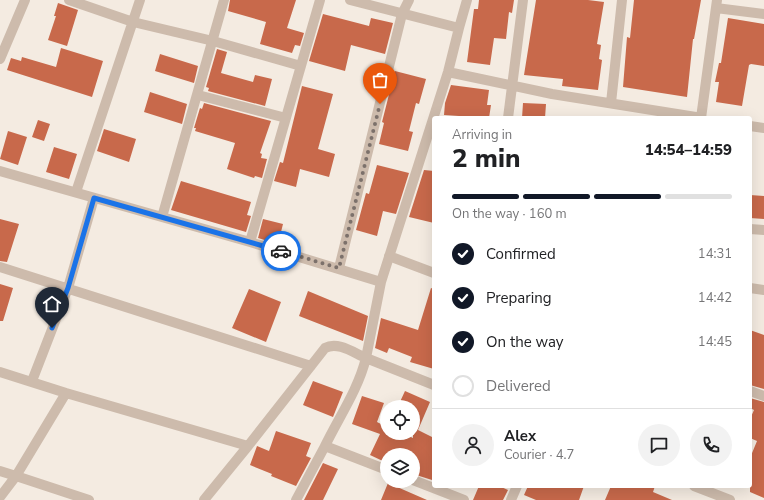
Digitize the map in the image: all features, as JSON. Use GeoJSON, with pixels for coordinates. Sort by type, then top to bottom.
{"type":"FeatureCollection","features":[{"type":"Feature","properties":{"kind":"street"},"geometry":{"type":"LineString","coordinates":[[0,59],[25,0]]}},
{"type":"Feature","properties":{"kind":"street"},"geometry":{"type":"LineString","coordinates":[[69,0],[133,22],[214,41],[301,66]]}},
{"type":"Feature","properties":{"kind":"street"},"geometry":{"type":"LineString","coordinates":[[76,192],[140,0]]}},
{"type":"Feature","properties":{"kind":"street"},"geometry":{"type":"LineString","coordinates":[[162,217],[214,41],[224,0]]}},
{"type":"Feature","properties":{"kind":"street"},"geometry":{"type":"LineString","coordinates":[[250,242],[320,0]]}},
{"type":"Feature","properties":{"kind":"street"},"geometry":{"type":"LineString","coordinates":[[350,0],[459,28]]}},
{"type":"Feature","properties":{"kind":"street"},"geometry":{"type":"LineString","coordinates":[[339,268],[402,14],[409,0]]}},
{"type":"Feature","properties":{"kind":"street"},"geometry":{"type":"LineString","coordinates":[[434,116],[448,72],[467,0]]}},
{"type":"Feature","properties":{"kind":"street"},"geometry":{"type":"LineString","coordinates":[[508,116],[523,0]]}},
{"type":"Feature","properties":{"kind":"street"},"geometry":{"type":"LineString","coordinates":[[611,103],[622,0]]}},
{"type":"Feature","properties":{"kind":"street"},"geometry":{"type":"LineString","coordinates":[[701,116],[717,4],[764,14]]}},
{"type":"Feature","properties":{"kind":"street"},"geometry":{"type":"LineString","coordinates":[[448,72],[552,94],[689,116]]}},
{"type":"Feature","properties":{"kind":"street"},"geometry":{"type":"LineString","coordinates":[[198,94],[286,118]]}},
{"type":"Feature","properties":{"kind":"street"},"geometry":{"type":"LineString","coordinates":[[296,500],[340,415],[358,385],[366,358],[381,282],[432,122]]}},
{"type":"Feature","properties":{"kind":"street"},"geometry":{"type":"LineString","coordinates":[[752,126],[764,128]]}},
{"type":"Feature","properties":{"kind":"street"},"geometry":{"type":"LineString","coordinates":[[0,171],[250,242],[381,282]]}},
{"type":"Feature","properties":{"kind":"street"},"geometry":{"type":"LineString","coordinates":[[32,381],[68,288],[94,198]]}},
{"type":"Feature","properties":{"kind":"street"},"geometry":{"type":"LineString","coordinates":[[752,229],[764,230]]}},
{"type":"Feature","properties":{"kind":"street"},"geometry":{"type":"LineString","coordinates":[[389,256],[432,272]]}},
{"type":"Feature","properties":{"kind":"street"},"geometry":{"type":"LineString","coordinates":[[0,267],[311,366]]}},
{"type":"Feature","properties":{"kind":"street"},"geometry":{"type":"LineString","coordinates":[[752,288],[764,290]]}},
{"type":"Feature","properties":{"kind":"street"},"geometry":{"type":"LineString","coordinates":[[204,500],[325,348],[329,346],[340,346],[432,385]]}},
{"type":"Feature","properties":{"kind":"street"},"geometry":{"type":"LineString","coordinates":[[0,372],[66,393],[248,446]]}},
{"type":"Feature","properties":{"kind":"street"},"geometry":{"type":"LineString","coordinates":[[752,392],[764,396]]}},
{"type":"Feature","properties":{"kind":"street"},"geometry":{"type":"LineString","coordinates":[[0,497],[16,476],[66,393]]}},
{"type":"Feature","properties":{"kind":"street"},"geometry":{"type":"LineString","coordinates":[[325,446],[380,467]]}},
{"type":"Feature","properties":{"kind":"street"},"geometry":{"type":"LineString","coordinates":[[0,471],[89,500]]}},
{"type":"Feature","properties":{"kind":"street"},"geometry":{"type":"LineString","coordinates":[[420,483],[432,487]]}},
{"type":"Feature","properties":{"kind":"street"},"geometry":{"type":"LineString","coordinates":[[433,488],[464,500]]}},
{"type":"Feature","properties":{"kind":"street"},"geometry":{"type":"LineString","coordinates":[[511,500],[516,488]]}},
{"type":"Feature","properties":{"kind":"street"},"geometry":{"type":"LineString","coordinates":[[699,488],[730,500]]}},
{"type":"Feature","properties":{"kind":"building"},"geometry":{"type":"Polygon","coordinates":[[[230,0],[296,0],[287,28],[304,33],[300,46],[295,45],[292,53],[260,44],[266,22],[228,11],[230,0]]]}},
{"type":"Feature","properties":{"kind":"building"},"geometry":{"type":"Polygon","coordinates":[[[479,0],[514,0],[512,13],[509,12],[506,39],[494,38],[490,65],[467,62],[474,9],[478,9],[479,0]]]}},
{"type":"Feature","properties":{"kind":"building"},"geometry":{"type":"Polygon","coordinates":[[[536,0],[588,0],[604,2],[597,44],[601,45],[599,59],[602,60],[598,90],[562,86],[563,79],[524,75],[536,0]]]}},
{"type":"Feature","properties":{"kind":"building"},"geometry":{"type":"Polygon","coordinates":[[[634,0],[701,0],[693,39],[687,97],[623,87],[627,37],[630,38],[634,0]]]}},
{"type":"Feature","properties":{"kind":"building"},"geometry":{"type":"Polygon","coordinates":[[[58,3],[78,10],[67,46],[48,40],[56,16],[54,16],[58,3]]]}},
{"type":"Feature","properties":{"kind":"building"},"geometry":{"type":"Polygon","coordinates":[[[323,14],[369,26],[371,18],[393,23],[385,54],[351,45],[345,71],[309,61],[323,14]]]}},
{"type":"Feature","properties":{"kind":"building"},"geometry":{"type":"Polygon","coordinates":[[[728,18],[764,24],[764,66],[749,65],[742,106],[716,102],[719,82],[715,82],[719,63],[721,63],[728,18]]]}},
{"type":"Feature","properties":{"kind":"building"},"geometry":{"type":"Polygon","coordinates":[[[61,48],[103,61],[92,97],[7,70],[11,58],[21,61],[22,57],[56,67],[61,48]]]}},
{"type":"Feature","properties":{"kind":"building"},"geometry":{"type":"Polygon","coordinates":[[[217,49],[227,52],[221,73],[253,82],[255,75],[272,79],[265,106],[208,91],[209,88],[206,87],[217,49]]]}},
{"type":"Feature","properties":{"kind":"building"},"geometry":{"type":"Polygon","coordinates":[[[160,54],[198,66],[194,83],[155,71],[160,54]]]}},
{"type":"Feature","properties":{"kind":"building"},"geometry":{"type":"Polygon","coordinates":[[[395,71],[426,79],[419,104],[416,103],[409,131],[413,132],[408,151],[379,144],[384,123],[382,122],[395,71]]]}},
{"type":"Feature","properties":{"kind":"building"},"geometry":{"type":"Polygon","coordinates":[[[451,85],[489,90],[487,105],[491,105],[489,116],[444,115],[445,103],[451,85]]]}},
{"type":"Feature","properties":{"kind":"building"},"geometry":{"type":"Polygon","coordinates":[[[302,86],[333,94],[318,149],[335,154],[329,177],[300,169],[296,187],[274,181],[280,162],[283,163],[302,86]]]}},
{"type":"Feature","properties":{"kind":"building"},"geometry":{"type":"Polygon","coordinates":[[[150,92],[187,104],[182,124],[144,112],[150,92]]]}},
{"type":"Feature","properties":{"kind":"building"},"geometry":{"type":"Polygon","coordinates":[[[204,103],[271,121],[260,153],[262,154],[261,158],[267,159],[262,178],[255,176],[254,178],[227,169],[235,143],[195,131],[196,128],[194,128],[200,108],[202,109],[204,103]]]}},
{"type":"Feature","properties":{"kind":"building"},"geometry":{"type":"Polygon","coordinates":[[[523,103],[546,104],[545,116],[522,116],[523,103]]]}},
{"type":"Feature","properties":{"kind":"building"},"geometry":{"type":"Polygon","coordinates":[[[38,120],[50,124],[44,141],[32,137],[38,120]]]}},
{"type":"Feature","properties":{"kind":"building"},"geometry":{"type":"Polygon","coordinates":[[[104,129],[136,139],[129,162],[97,151],[104,129]]]}},
{"type":"Feature","properties":{"kind":"building"},"geometry":{"type":"Polygon","coordinates":[[[8,131],[27,137],[18,165],[0,159],[8,131]]]}},
{"type":"Feature","properties":{"kind":"building"},"geometry":{"type":"Polygon","coordinates":[[[54,147],[77,154],[69,179],[46,172],[54,147]]]}},
{"type":"Feature","properties":{"kind":"building"},"geometry":{"type":"Polygon","coordinates":[[[377,165],[409,173],[396,214],[383,211],[377,236],[356,230],[366,193],[369,194],[377,165]]]}},
{"type":"Feature","properties":{"kind":"building"},"geometry":{"type":"Polygon","coordinates":[[[424,170],[432,171],[432,223],[409,217],[424,170]]]}},
{"type":"Feature","properties":{"kind":"building"},"geometry":{"type":"Polygon","coordinates":[[[181,181],[251,202],[247,215],[251,216],[246,232],[171,210],[181,181]]]}},
{"type":"Feature","properties":{"kind":"building"},"geometry":{"type":"Polygon","coordinates":[[[752,195],[764,196],[764,219],[752,218],[752,195]]]}},
{"type":"Feature","properties":{"kind":"building"},"geometry":{"type":"Polygon","coordinates":[[[0,219],[19,224],[7,262],[0,261],[0,219]]]}},
{"type":"Feature","properties":{"kind":"building"},"geometry":{"type":"Polygon","coordinates":[[[263,219],[283,224],[278,244],[258,238],[263,219]]]}},
{"type":"Feature","properties":{"kind":"building"},"geometry":{"type":"Polygon","coordinates":[[[0,284],[13,288],[3,321],[0,321],[0,284]]]}},
{"type":"Feature","properties":{"kind":"building"},"geometry":{"type":"Polygon","coordinates":[[[431,288],[432,368],[410,362],[412,357],[389,348],[387,353],[375,348],[381,318],[418,330],[431,288]]]}},
{"type":"Feature","properties":{"kind":"building"},"geometry":{"type":"Polygon","coordinates":[[[249,289],[281,302],[266,342],[232,328],[249,289]]]}},
{"type":"Feature","properties":{"kind":"building"},"geometry":{"type":"Polygon","coordinates":[[[308,291],[368,316],[363,341],[299,316],[308,291]]]}},
{"type":"Feature","properties":{"kind":"building"},"geometry":{"type":"Polygon","coordinates":[[[752,331],[764,335],[764,389],[752,386],[752,331]]]}},
{"type":"Feature","properties":{"kind":"building"},"geometry":{"type":"Polygon","coordinates":[[[313,381],[343,392],[333,417],[303,405],[313,381]]]}},
{"type":"Feature","properties":{"kind":"building"},"geometry":{"type":"Polygon","coordinates":[[[405,391],[430,402],[420,425],[420,400],[401,400],[405,391]]]}},
{"type":"Feature","properties":{"kind":"building"},"geometry":{"type":"Polygon","coordinates":[[[362,396],[380,402],[380,414],[377,422],[380,424],[380,434],[352,424],[362,396]]]}},
{"type":"Feature","properties":{"kind":"building"},"geometry":{"type":"Polygon","coordinates":[[[752,399],[764,402],[764,498],[750,492],[750,488],[752,488],[752,453],[757,441],[752,439],[752,414],[754,410],[752,409],[752,399]]]}},
{"type":"Feature","properties":{"kind":"building"},"geometry":{"type":"Polygon","coordinates":[[[276,431],[311,443],[306,456],[311,458],[296,486],[271,476],[272,474],[250,465],[257,446],[269,451],[276,431]]]}},
{"type":"Feature","properties":{"kind":"building"},"geometry":{"type":"Polygon","coordinates":[[[420,431],[432,437],[432,480],[420,476],[420,448],[380,448],[380,460],[370,455],[380,434],[380,440],[420,440],[420,431]]]}},
{"type":"Feature","properties":{"kind":"building"},"geometry":{"type":"Polygon","coordinates":[[[323,463],[338,469],[323,500],[304,500],[323,463]]]}},
{"type":"Feature","properties":{"kind":"building"},"geometry":{"type":"Polygon","coordinates":[[[386,488],[399,488],[427,500],[381,500],[386,488]]]}},
{"type":"Feature","properties":{"kind":"building"},"geometry":{"type":"Polygon","coordinates":[[[478,488],[504,488],[508,490],[503,500],[473,500],[478,488]]]}},
{"type":"Feature","properties":{"kind":"building"},"geometry":{"type":"Polygon","coordinates":[[[527,488],[583,488],[579,500],[536,500],[524,495],[527,488]]]}},
{"type":"Feature","properties":{"kind":"building"},"geometry":{"type":"Polygon","coordinates":[[[610,488],[654,488],[653,492],[672,500],[605,500],[610,488]]]}},
{"type":"Feature","properties":{"kind":"way so far"},"geometry":{"type":"LineString","coordinates":[[281,251],[339,268],[380,104]]}},
{"type":"Feature","properties":{"kind":"route"},"geometry":{"type":"LineString","coordinates":[[52,328],[68,288],[94,198],[281,251]]}}]}
